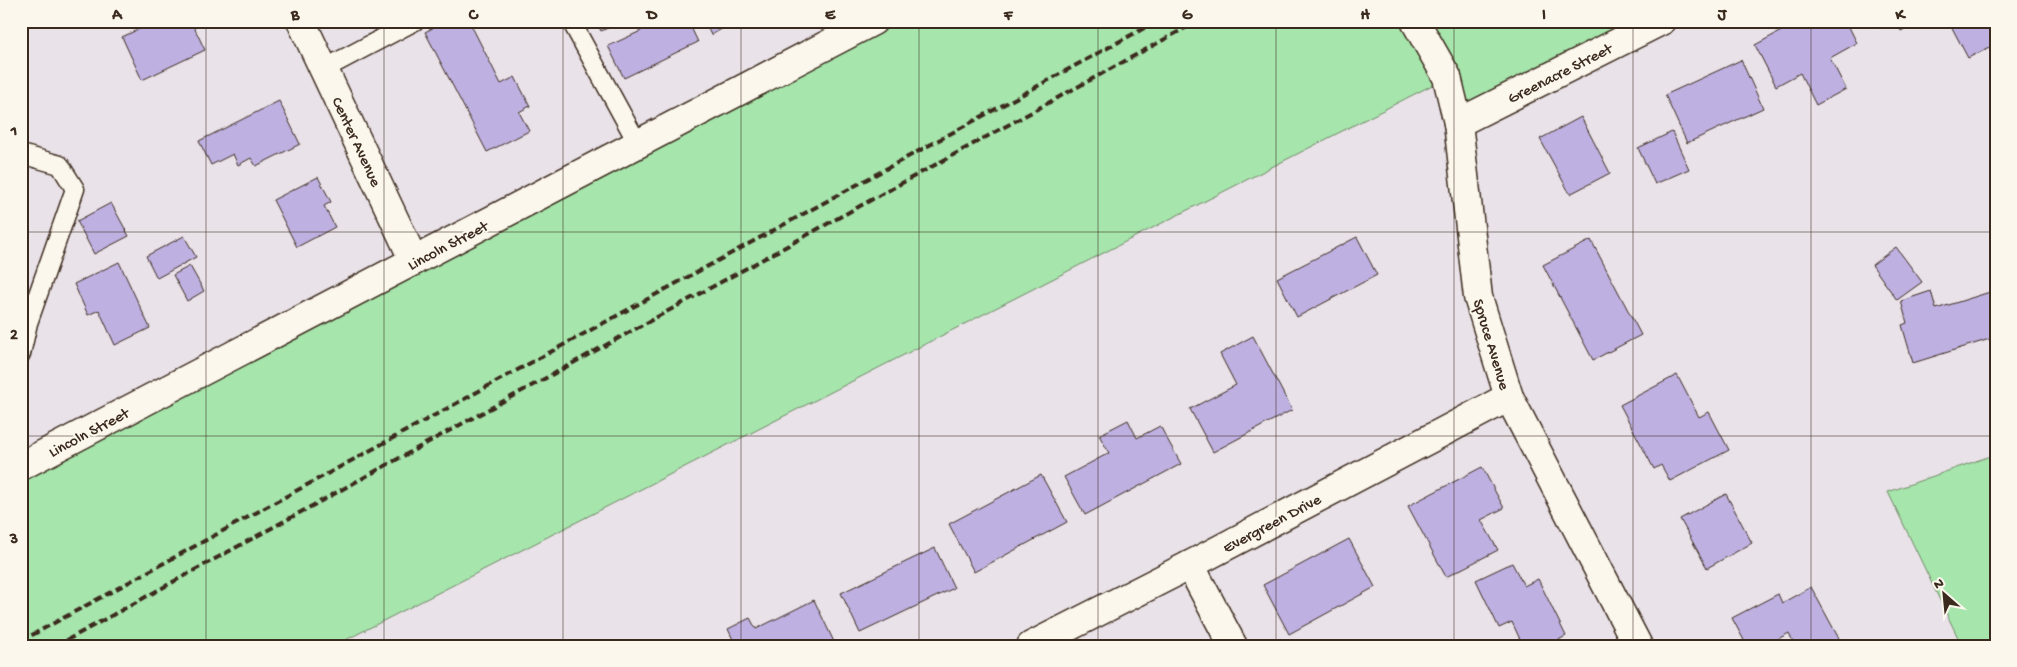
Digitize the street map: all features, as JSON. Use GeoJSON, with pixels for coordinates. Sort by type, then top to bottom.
{"type":"FeatureCollection","features":[{"type":"Feature","properties":{"kind":"street","name":"Center Avenue"},"geometry":{"type":"LineString","coordinates":[[302,21],[414,261]]}},
{"type":"Feature","properties":{"kind":"street","name":"Lincoln Street"},"geometry":{"type":"LineString","coordinates":[[21,466],[638,144],[846,28],[873,21]]}},
{"type":"Feature","properties":{"kind":"street","name":"Spruce Avenue"},"geometry":{"type":"LineString","coordinates":[[1415,21],[1447,77],[1458,123],[1478,298],[1509,396],[1638,646]]}},
{"type":"Feature","properties":{"kind":"street","name":"Greenacre Street"},"geometry":{"type":"LineString","coordinates":[[1458,123],[1661,21]]}},
{"type":"Feature","properties":{"kind":"street","name":"Evergreen Drive"},"geometry":{"type":"LineString","coordinates":[[1031,646],[1190,565],[1509,396]]}},
{"type":"Feature","properties":{"kind":"street"},"geometry":{"type":"LineString","coordinates":[[1190,565],[1233,646]]}},
{"type":"Feature","properties":{"kind":"lane"},"geometry":{"type":"LineString","coordinates":[[324,68],[415,21]]}},
{"type":"Feature","properties":{"kind":"lane"},"geometry":{"type":"LineString","coordinates":[[571,21],[638,144]]}},
{"type":"Feature","properties":{"kind":"lane"},"geometry":{"type":"LineString","coordinates":[[21,154],[60,165],[75,189],[28,323],[21,354]]}},
{"type":"Feature","properties":{"kind":"green space"},"geometry":{"type":"Polygon","coordinates":[[[873,21],[1661,21],[1458,123],[1446,78],[334,646],[21,646],[21,466],[873,21]]]}},
{"type":"Feature","properties":{"kind":"green space"},"geometry":{"type":"Polygon","coordinates":[[[1996,454],[1996,646],[1962,646],[1888,492],[1996,454]]]}},
{"type":"Feature","properties":{"kind":"building"},"geometry":{"type":"Polygon","coordinates":[[[156,21],[160,29],[177,21],[191,21],[205,50],[142,80],[122,37],[156,21]]]}},
{"type":"Feature","properties":{"kind":"building"},"geometry":{"type":"Polygon","coordinates":[[[446,21],[469,21],[501,84],[515,77],[530,106],[519,112],[529,131],[487,152],[425,32],[446,21]]]}},
{"type":"Feature","properties":{"kind":"building"},"geometry":{"type":"Polygon","coordinates":[[[596,21],[623,21],[601,31],[596,21]]]}},
{"type":"Feature","properties":{"kind":"building"},"geometry":{"type":"Polygon","coordinates":[[[636,21],[688,21],[698,42],[624,78],[608,46],[641,31],[636,21]]]}},
{"type":"Feature","properties":{"kind":"building"},"geometry":{"type":"Polygon","coordinates":[[[704,21],[736,21],[711,35],[704,21]]]}},
{"type":"Feature","properties":{"kind":"building"},"geometry":{"type":"Polygon","coordinates":[[[1800,21],[1846,21],[1857,43],[1830,58],[1846,89],[1816,105],[1800,73],[1776,86],[1755,45],[1800,21]]]}},
{"type":"Feature","properties":{"kind":"building"},"geometry":{"type":"Polygon","coordinates":[[[1869,21],[1883,21],[1872,27],[1869,21]]]}},
{"type":"Feature","properties":{"kind":"building"},"geometry":{"type":"Polygon","coordinates":[[[1896,21],[1919,21],[1901,31],[1896,21]]]}},
{"type":"Feature","properties":{"kind":"building"},"geometry":{"type":"Polygon","coordinates":[[[1995,21],[1996,44],[1968,58],[1949,22],[1995,21]]]}},
{"type":"Feature","properties":{"kind":"building"},"geometry":{"type":"Polygon","coordinates":[[[1741,60],[1763,108],[1687,143],[1665,95],[1741,60]]]}},
{"type":"Feature","properties":{"kind":"building"},"geometry":{"type":"Polygon","coordinates":[[[279,101],[300,144],[256,166],[251,158],[238,165],[233,154],[211,165],[199,141],[279,101]]]}},
{"type":"Feature","properties":{"kind":"building"},"geometry":{"type":"Polygon","coordinates":[[[1581,117],[1610,173],[1570,194],[1540,139],[1581,117]]]}},
{"type":"Feature","properties":{"kind":"building"},"geometry":{"type":"Polygon","coordinates":[[[1672,132],[1689,169],[1655,184],[1638,148],[1672,132]]]}},
{"type":"Feature","properties":{"kind":"building"},"geometry":{"type":"Polygon","coordinates":[[[318,177],[331,202],[324,206],[335,227],[297,247],[273,200],[318,177]]]}},
{"type":"Feature","properties":{"kind":"building"},"geometry":{"type":"Polygon","coordinates":[[[111,203],[129,236],[94,254],[77,221],[111,203]]]}},
{"type":"Feature","properties":{"kind":"building"},"geometry":{"type":"Polygon","coordinates":[[[184,236],[196,257],[157,278],[146,256],[184,236]]]}},
{"type":"Feature","properties":{"kind":"building"},"geometry":{"type":"Polygon","coordinates":[[[1357,237],[1377,275],[1297,317],[1277,278],[1357,237]]]}},
{"type":"Feature","properties":{"kind":"building"},"geometry":{"type":"Polygon","coordinates":[[[1591,240],[1641,335],[1593,360],[1543,265],[1591,240]]]}},
{"type":"Feature","properties":{"kind":"building"},"geometry":{"type":"Polygon","coordinates":[[[1896,247],[1922,282],[1897,300],[1872,265],[1896,247]]]}},
{"type":"Feature","properties":{"kind":"building"},"geometry":{"type":"Polygon","coordinates":[[[119,262],[150,328],[115,345],[99,310],[88,315],[74,284],[119,262]]]}},
{"type":"Feature","properties":{"kind":"building"},"geometry":{"type":"Polygon","coordinates":[[[190,266],[204,291],[187,301],[173,275],[190,266]]]}},
{"type":"Feature","properties":{"kind":"building"},"geometry":{"type":"Polygon","coordinates":[[[1931,291],[1936,309],[1990,292],[1996,310],[1996,337],[1913,363],[1902,325],[1907,323],[1901,301],[1931,291]]]}},
{"type":"Feature","properties":{"kind":"building"},"geometry":{"type":"Polygon","coordinates":[[[1253,336],[1292,410],[1213,452],[1190,409],[1236,385],[1220,354],[1253,336]]]}},
{"type":"Feature","properties":{"kind":"building"},"geometry":{"type":"Polygon","coordinates":[[[1677,375],[1699,417],[1709,412],[1729,450],[1670,481],[1661,465],[1654,469],[1620,405],[1677,375]]]}},
{"type":"Feature","properties":{"kind":"building"},"geometry":{"type":"Polygon","coordinates":[[[1128,420],[1137,438],[1160,426],[1181,464],[1085,515],[1064,477],[1109,453],[1099,435],[1128,420]]]}},
{"type":"Feature","properties":{"kind":"building"},"geometry":{"type":"Polygon","coordinates":[[[1482,467],[1504,508],[1481,520],[1498,550],[1446,577],[1408,506],[1482,467]]]}},
{"type":"Feature","properties":{"kind":"building"},"geometry":{"type":"Polygon","coordinates":[[[1041,475],[1067,522],[974,572],[949,524],[1041,475]]]}},
{"type":"Feature","properties":{"kind":"building"},"geometry":{"type":"Polygon","coordinates":[[[1726,494],[1752,543],[1707,568],[1680,519],[1726,494]]]}},
{"type":"Feature","properties":{"kind":"building"},"geometry":{"type":"Polygon","coordinates":[[[1349,539],[1375,587],[1289,634],[1263,585],[1349,539]]]}},
{"type":"Feature","properties":{"kind":"building"},"geometry":{"type":"Polygon","coordinates":[[[935,548],[954,588],[860,633],[841,593],[935,548]]]}},
{"type":"Feature","properties":{"kind":"building"},"geometry":{"type":"Polygon","coordinates":[[[1512,563],[1524,586],[1538,579],[1566,636],[1547,646],[1523,646],[1512,622],[1499,628],[1476,580],[1512,563]]]}},
{"type":"Feature","properties":{"kind":"building"},"geometry":{"type":"Polygon","coordinates":[[[1811,587],[1843,646],[1795,646],[1789,633],[1765,646],[1747,646],[1732,618],[1778,594],[1782,603],[1811,587]]]}},
{"type":"Feature","properties":{"kind":"building"},"geometry":{"type":"Polygon","coordinates":[[[814,600],[836,646],[736,646],[728,629],[750,618],[756,629],[814,600]]]}},
{"type":"Feature","properties":{"kind":"railway"},"geometry":{"type":"LineString","coordinates":[[21,641],[1157,21]]}},
{"type":"Feature","properties":{"kind":"railway"},"geometry":{"type":"LineString","coordinates":[[56,646],[1198,21]]}}]}
